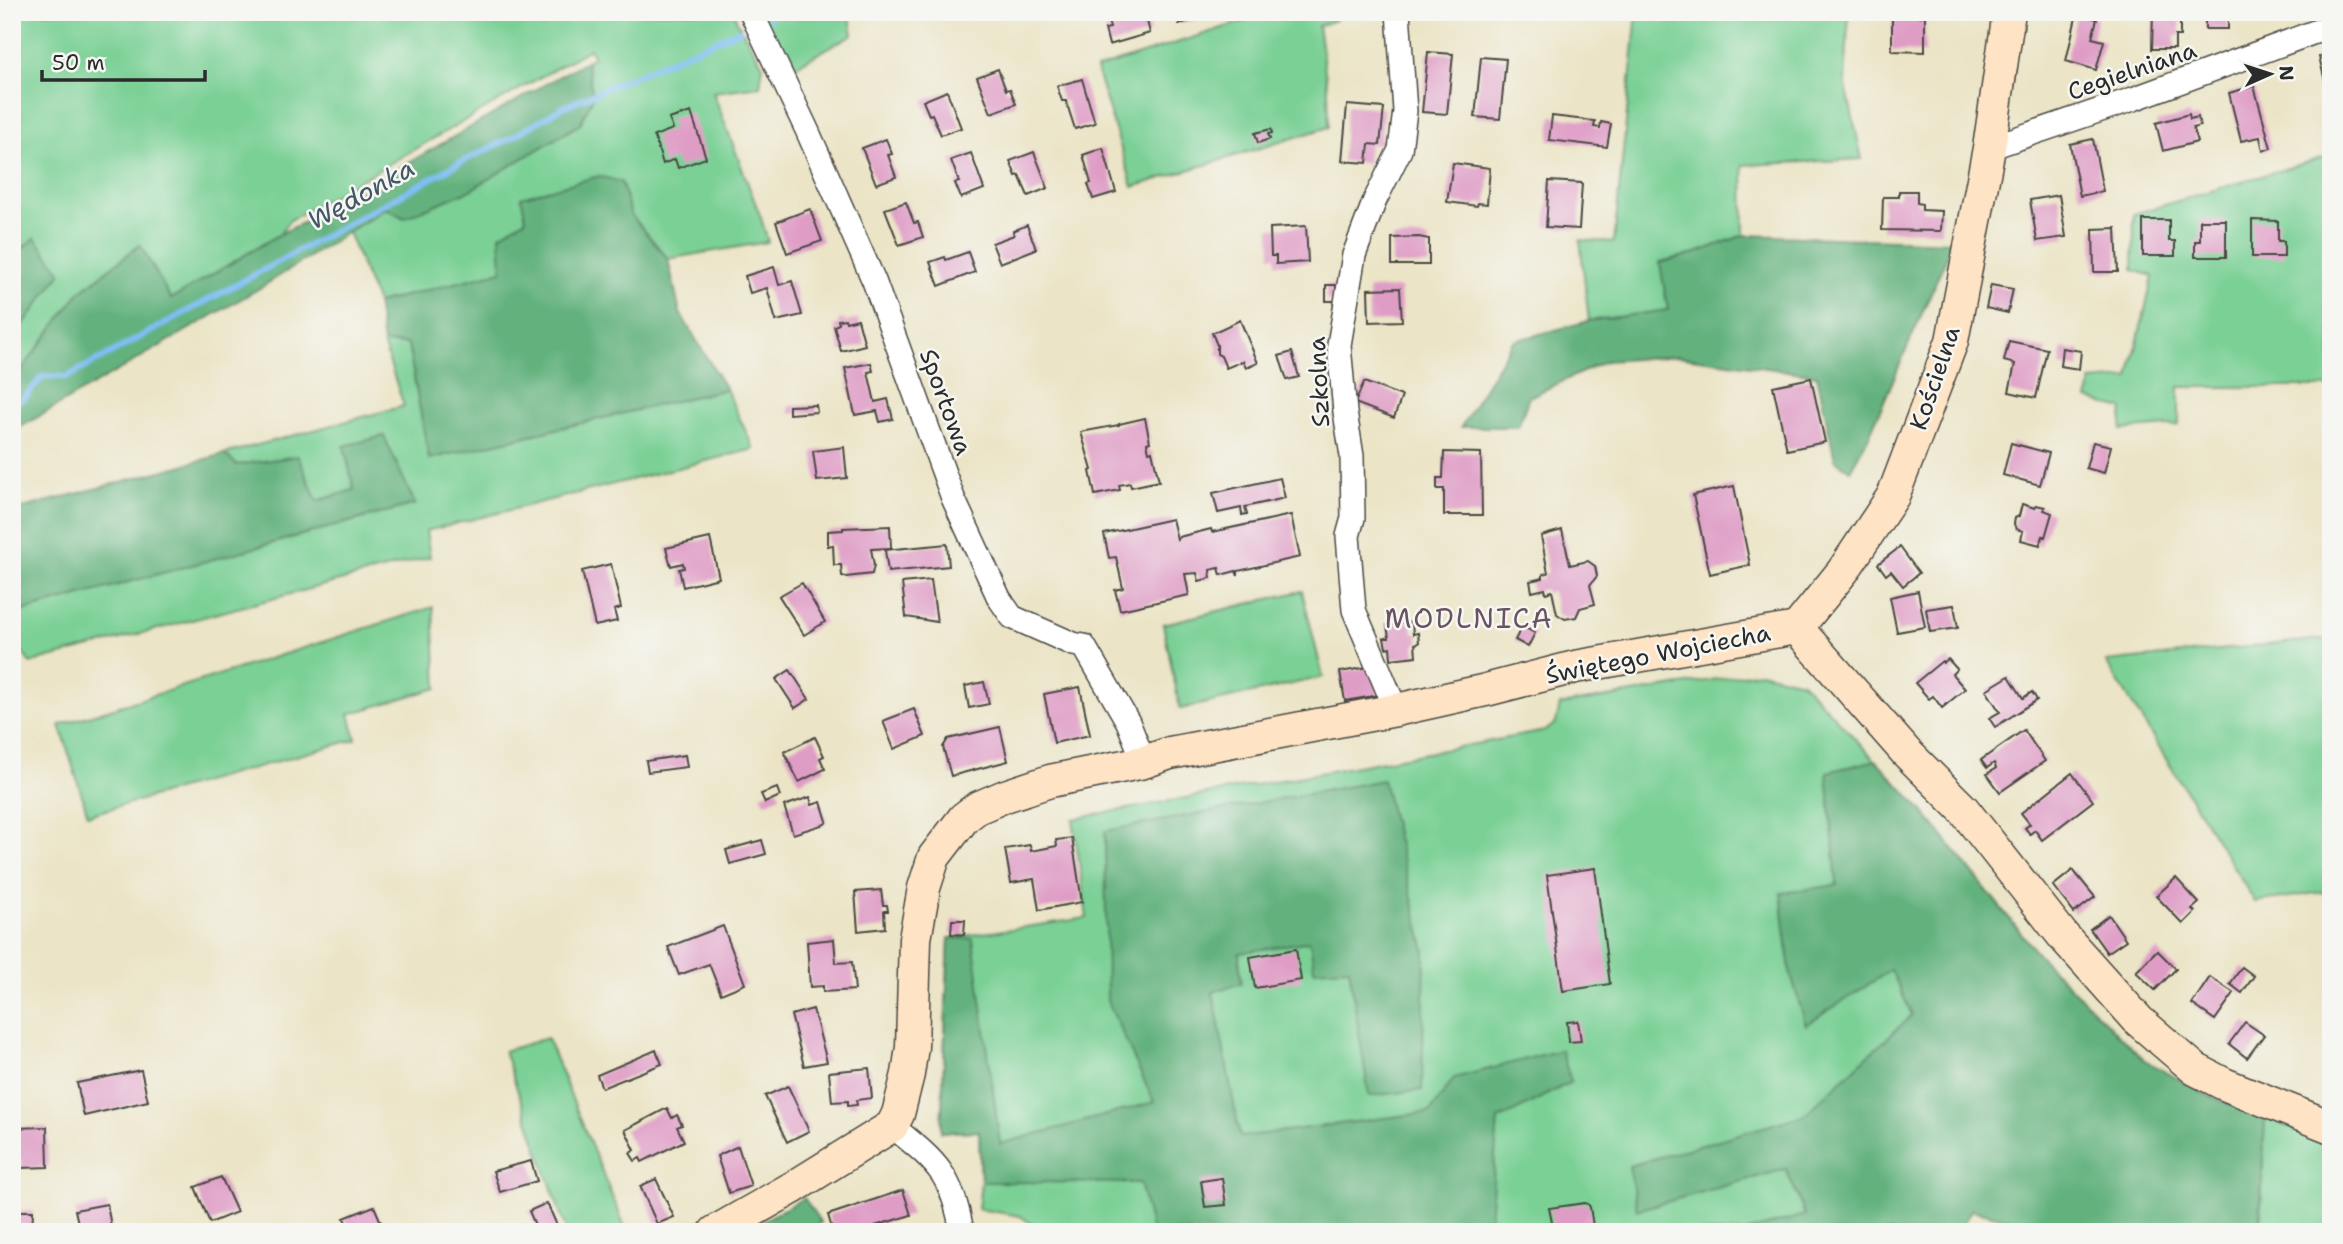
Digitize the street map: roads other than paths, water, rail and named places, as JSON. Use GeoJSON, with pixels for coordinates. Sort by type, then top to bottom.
{"type":"FeatureCollection","features":[{"type":"Feature","properties":{"kind":"street","name":"Sportowa"},"geometry":{"type":"LineString","coordinates":[[751,12],[874,281],[953,498],[999,598],[1012,617],[1073,644],[1084,646],[1128,722],[1144,762]]}},
{"type":"Feature","properties":{"kind":"street","name":"Szkolna"},"geometry":{"type":"LineString","coordinates":[[1395,710],[1354,610],[1348,536],[1353,518],[1352,456],[1339,345],[1353,255],[1375,200],[1400,150],[1405,111],[1398,12]]}},
{"type":"Feature","properties":{"kind":"street","name":"Kościelna"},"geometry":{"type":"LineString","coordinates":[[1797,628],[1843,571],[1893,496],[1952,341],[1989,148],[2009,12]]}},
{"type":"Feature","properties":{"kind":"street","name":"Cegielniana"},"geometry":{"type":"LineString","coordinates":[[1989,148],[2156,91],[2331,26]]}},
{"type":"Feature","properties":{"kind":"street","name":"Świętego Wojciecha"},"geometry":{"type":"LineString","coordinates":[[892,1126],[898,1114],[912,1047],[915,939],[923,888],[934,857],[964,818],[977,808],[1032,787],[1144,762],[1170,753],[1395,710],[1575,667],[1797,628],[1906,752],[1963,809],[2064,937],[2139,1021],[2195,1069],[2224,1084],[2331,1127]]}},
{"type":"Feature","properties":{"kind":"street"},"geometry":{"type":"LineString","coordinates":[[715,1232],[794,1188],[892,1126],[935,1162],[951,1186],[958,1203],[962,1232]]}},
{"type":"Feature","properties":{"kind":"waterway","name":"Wędonka"},"geometry":{"type":"LineString","coordinates":[[770,18],[777,12]]}},
{"type":"Feature","properties":{"kind":"waterway","name":"Wędonka"},"geometry":{"type":"LineString","coordinates":[[12,404],[24,398],[43,376],[67,377],[461,162],[511,138],[563,107],[740,30]]}},
{"type":"Feature","properties":{"kind":"district","name":"MODLNICA"},"geometry":{"type":"Point","coordinates":[1469,618]}}]}
